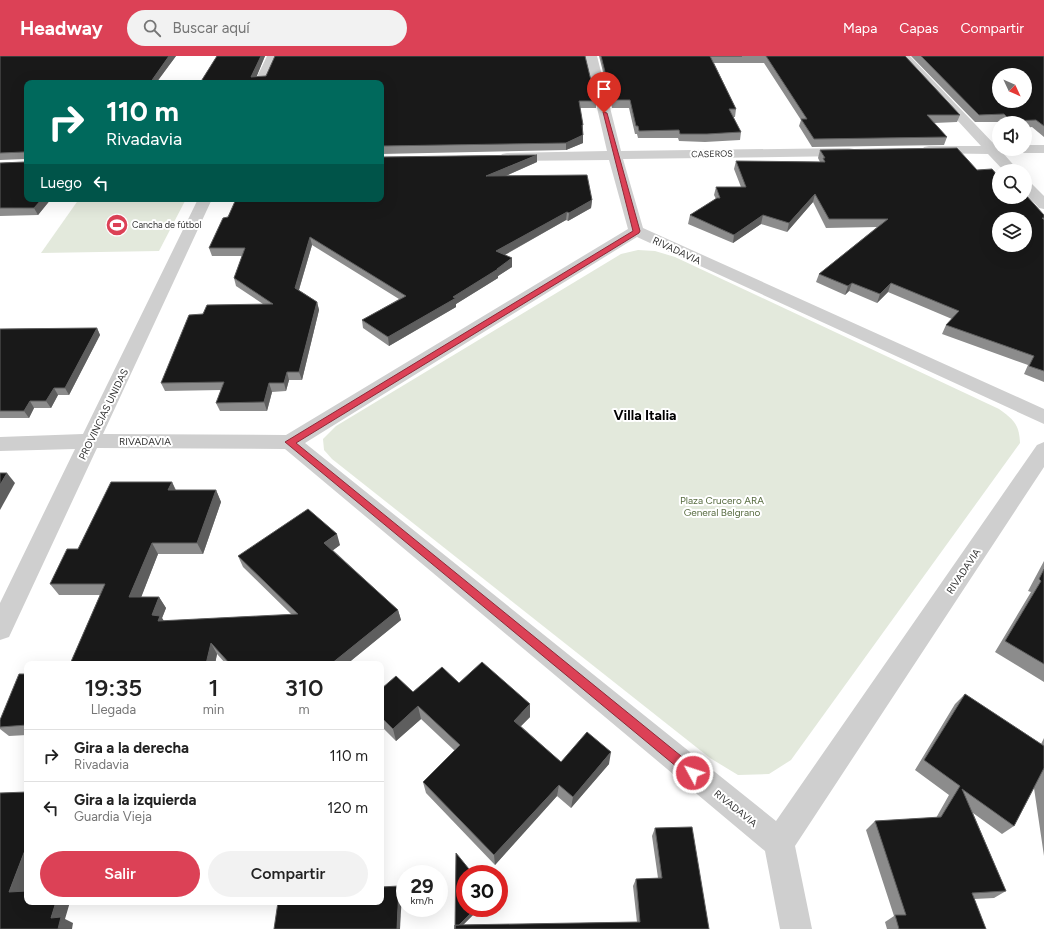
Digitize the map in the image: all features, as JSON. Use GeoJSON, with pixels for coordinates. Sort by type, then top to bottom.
{"type":"FeatureCollection","features":[{"type":"Feature","properties":{"kind":"street"},"geometry":{"type":"LineString","coordinates":[[261,80],[273,56]]}},
{"type":"Feature","properties":{"kind":"street"},"geometry":{"type":"LineString","coordinates":[[290,442],[636,231],[615,155],[591,56]]}},
{"type":"Feature","properties":{"kind":"street"},"geometry":{"type":"LineString","coordinates":[[904,56],[992,150]]}},
{"type":"Feature","properties":{"kind":"street"},"geometry":{"type":"LineString","coordinates":[[1032,149],[1044,149]]}},
{"type":"Feature","properties":{"kind":"street"},"geometry":{"type":"LineString","coordinates":[[913,151],[992,150]]}},
{"type":"Feature","properties":{"kind":"street","name":"CASEROS"},"geometry":{"type":"LineString","coordinates":[[490,157],[858,152]]}},
{"type":"Feature","properties":{"kind":"street"},"geometry":{"type":"LineString","coordinates":[[998,156],[1005,164]]}},
{"type":"Feature","properties":{"kind":"street"},"geometry":{"type":"LineString","coordinates":[[1032,192],[1044,205]]}},
{"type":"Feature","properties":{"kind":"street","name":"PROVINCIAS UNIDAS"},"geometry":{"type":"LineString","coordinates":[[0,629],[204,202]]}},
{"type":"Feature","properties":{"kind":"street","name":"RIVADAVIA"},"geometry":{"type":"LineString","coordinates":[[636,231],[1044,417]]}},
{"type":"Feature","properties":{"kind":"street","name":"RIVADAVIA"},"geometry":{"type":"LineString","coordinates":[[0,444],[90,441],[290,442],[779,843],[1044,450]]}},
{"type":"Feature","properties":{"kind":"street"},"geometry":{"type":"LineString","coordinates":[[779,843],[796,929]]}},
{"type":"Feature","properties":{"kind":"green space","name":"Cancha de fútbol"},"geometry":{"type":"Polygon","coordinates":[[[77,202],[184,202],[159,251],[41,253],[77,202]]]}},
{"type":"Feature","properties":{"kind":"green space","name":"Plaza Crucero ARA General Belgrano"},"geometry":{"type":"Polygon","coordinates":[[[638,250],[655,251],[675,257],[999,409],[1015,423],[1018,431],[1020,443],[791,760],[769,774],[738,775],[710,758],[332,459],[324,450],[323,439],[336,426],[621,254],[638,250]]]}},
{"type":"Feature","properties":{"kind":"building"},"geometry":{"type":"Polygon","coordinates":[[[0,56],[169,56],[152,80],[24,80],[24,152],[0,153],[0,56]]]}},
{"type":"Feature","properties":{"kind":"building"},"geometry":{"type":"Polygon","coordinates":[[[217,56],[261,56],[251,77],[266,76],[275,56],[585,56],[596,101],[579,101],[583,135],[566,143],[384,146],[384,80],[202,80],[217,56]]]}},
{"type":"Feature","properties":{"kind":"building"},"geometry":{"type":"Polygon","coordinates":[[[601,56],[710,56],[736,109],[729,109],[741,132],[680,134],[679,130],[639,131],[638,126],[636,126],[630,100],[612,100],[601,56]]]}},
{"type":"Feature","properties":{"kind":"building"},"geometry":{"type":"Polygon","coordinates":[[[766,56],[905,56],[960,115],[927,115],[947,137],[814,139],[801,119],[807,119],[766,56]]]}},
{"type":"Feature","properties":{"kind":"building"},"geometry":{"type":"Polygon","coordinates":[[[921,56],[1044,56],[1044,126],[1036,120],[1032,120],[1032,116],[1006,116],[1004,114],[979,115],[921,56]]]}},
{"type":"Feature","properties":{"kind":"building"},"geometry":{"type":"Polygon","coordinates":[[[957,148],[977,170],[992,169],[992,204],[1032,204],[1032,202],[1044,215],[1044,218],[1042,218],[1044,220],[1044,371],[1029,366],[1034,356],[946,325],[959,311],[891,283],[880,294],[852,283],[848,286],[819,274],[888,219],[829,219],[815,194],[789,223],[763,215],[734,235],[690,215],[717,198],[720,198],[716,187],[746,187],[736,161],[825,162],[823,158],[825,158],[820,150],[957,148]]]}},
{"type":"Feature","properties":{"kind":"building"},"geometry":{"type":"Polygon","coordinates":[[[537,155],[486,176],[587,175],[592,200],[496,251],[512,258],[498,269],[453,297],[456,298],[388,337],[362,320],[406,296],[310,237],[295,288],[317,302],[299,372],[287,372],[284,383],[269,383],[264,402],[216,403],[224,382],[161,383],[189,315],[203,314],[207,305],[273,304],[234,278],[245,248],[209,248],[223,218],[228,217],[235,202],[384,202],[384,157],[537,155]]]}},
{"type":"Feature","properties":{"kind":"building"},"geometry":{"type":"Polygon","coordinates":[[[24,162],[24,202],[39,202],[34,208],[0,208],[0,163],[24,162]]]}},
{"type":"Feature","properties":{"kind":"building"},"geometry":{"type":"Polygon","coordinates":[[[97,328],[65,388],[54,388],[46,401],[30,401],[24,411],[0,411],[0,329],[97,328]]]}},
{"type":"Feature","properties":{"kind":"building"},"geometry":{"type":"Polygon","coordinates":[[[0,473],[7,473],[0,485],[0,473]]]}},
{"type":"Feature","properties":{"kind":"building"},"geometry":{"type":"Polygon","coordinates":[[[111,482],[172,482],[168,490],[216,490],[197,543],[152,543],[129,597],[159,597],[152,615],[160,616],[158,621],[298,614],[238,556],[308,509],[337,534],[324,543],[398,610],[335,661],[227,661],[211,643],[207,661],[71,661],[105,584],[50,584],[67,549],[78,549],[111,482]]]}},
{"type":"Feature","properties":{"kind":"building"},"geometry":{"type":"Polygon","coordinates":[[[1044,569],[1044,664],[1005,641],[1041,581],[1039,579],[1044,569]]]}},
{"type":"Feature","properties":{"kind":"building"},"geometry":{"type":"Polygon","coordinates":[[[482,662],[530,704],[514,721],[561,762],[587,732],[611,752],[573,797],[559,785],[494,855],[423,782],[460,745],[418,706],[393,729],[384,720],[384,686],[396,676],[413,692],[442,667],[459,683],[482,662]]]}},
{"type":"Feature","properties":{"kind":"building"},"geometry":{"type":"Polygon","coordinates":[[[19,674],[24,674],[24,725],[0,727],[0,720],[19,674]]]}},
{"type":"Feature","properties":{"kind":"building"},"geometry":{"type":"Polygon","coordinates":[[[965,694],[1044,746],[1044,768],[1014,826],[962,789],[1006,891],[972,893],[986,929],[899,929],[895,915],[906,915],[875,821],[941,817],[960,786],[924,760],[965,694]]]}},
{"type":"Feature","properties":{"kind":"building"},"geometry":{"type":"Polygon","coordinates":[[[24,792],[24,853],[9,892],[24,891],[24,905],[55,905],[51,918],[61,917],[58,929],[0,929],[0,793],[24,792]]]}},
{"type":"Feature","properties":{"kind":"building"},"geometry":{"type":"Polygon","coordinates":[[[692,827],[709,929],[455,929],[455,925],[640,922],[636,879],[662,878],[655,828],[692,827]]]}},
{"type":"Feature","properties":{"kind":"building"},"geometry":{"type":"Polygon","coordinates":[[[456,853],[466,865],[456,865],[456,917],[467,917],[459,925],[455,925],[456,853]]]}},
{"type":"Feature","properties":{"kind":"building"},"geometry":{"type":"Polygon","coordinates":[[[396,886],[397,929],[274,929],[278,905],[384,905],[384,887],[396,886]]]}},
{"type":"Feature","properties":{"kind":"place","name":"Cancha de fútbol"},"geometry":{"type":"Point","coordinates":[117,225]}},
{"type":"Feature","properties":{"kind":"district","name":"Villa Italia"},"geometry":{"type":"Point","coordinates":[645,415]}},
{"type":"Feature","properties":{"kind":"route"},"geometry":{"type":"LineString","coordinates":[[604,113],[636,231],[290,442],[693,773]]}}]}
